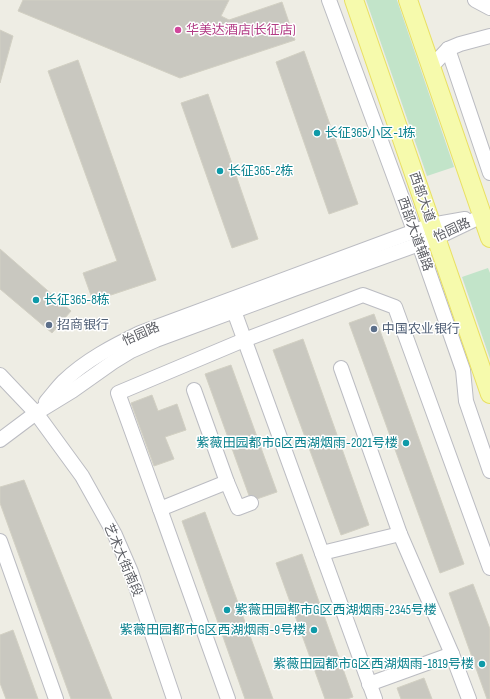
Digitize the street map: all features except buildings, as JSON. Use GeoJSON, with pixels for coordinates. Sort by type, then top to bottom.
{"type":"FeatureCollection","features":[{"type":"Feature","properties":{"kind":"main road","name":"西部大道"},"geometry":{"type":"LineString","coordinates":[[354,0],[490,394]]}},
{"type":"Feature","properties":{"kind":"main road"},"geometry":{"type":"LineString","coordinates":[[408,0],[486,217],[490,238]]}},
{"type":"Feature","properties":{"kind":"street","name":"西部大道辅路"},"geometry":{"type":"LineString","coordinates":[[329,0],[417,238],[463,370],[466,401],[490,471]]}},
{"type":"Feature","properties":{"kind":"street"},"geometry":{"type":"LineString","coordinates":[[475,0],[490,8]]}},
{"type":"Feature","properties":{"kind":"street"},"geometry":{"type":"LineString","coordinates":[[431,67],[448,49],[460,44],[490,36]]}},
{"type":"Feature","properties":{"kind":"street"},"geometry":{"type":"LineString","coordinates":[[448,49],[490,173]]}},
{"type":"Feature","properties":{"kind":"street","name":"怡园路"},"geometry":{"type":"LineString","coordinates":[[36,413],[64,381],[91,360],[117,344],[140,333],[434,232],[486,217]]}},
{"type":"Feature","properties":{"kind":"street","name":"怡园路"},"geometry":{"type":"LineString","coordinates":[[0,440],[36,413],[72,392],[113,362],[131,351],[417,238]]}},
{"type":"Feature","properties":{"kind":"street"},"geometry":{"type":"LineString","coordinates":[[228,699],[118,393],[244,340],[363,295],[396,307],[490,568]]}},
{"type":"Feature","properties":{"kind":"street"},"geometry":{"type":"LineString","coordinates":[[234,311],[375,699]]}},
{"type":"Feature","properties":{"kind":"street"},"geometry":{"type":"LineString","coordinates":[[341,368],[400,534],[452,654],[469,699]]}},
{"type":"Feature","properties":{"kind":"street","name":"艺术大街南段"},"geometry":{"type":"LineString","coordinates":[[0,376],[36,413],[82,476],[115,535],[131,572],[174,699]]}},
{"type":"Feature","properties":{"kind":"street"},"geometry":{"type":"LineString","coordinates":[[194,390],[227,482],[238,508],[251,503]]}},
{"type":"Feature","properties":{"kind":"street"},"geometry":{"type":"LineString","coordinates":[[160,509],[227,482]]}},
{"type":"Feature","properties":{"kind":"street"},"geometry":{"type":"LineString","coordinates":[[322,553],[400,534]]}},
{"type":"Feature","properties":{"kind":"street"},"geometry":{"type":"LineString","coordinates":[[0,541],[56,699]]}},
{"type":"Feature","properties":{"kind":"street"},"geometry":{"type":"LineString","coordinates":[[369,684],[452,654]]}},
{"type":"Feature","properties":{"kind":"green space"},"geometry":{"type":"Polygon","coordinates":[[[366,0],[397,0],[454,167],[427,176],[366,0]]]}},
{"type":"Feature","properties":{"kind":"green space"},"geometry":{"type":"Polygon","coordinates":[[[488,268],[490,273],[490,359],[462,277],[488,268]]]}},
{"type":"Feature","properties":{"kind":"place","name":"华美达酒店(长征店)"},"geometry":{"type":"Point","coordinates":[178,30]}},
{"type":"Feature","properties":{"kind":"place","name":"长征365小区-1栋"},"geometry":{"type":"Point","coordinates":[317,133]}},
{"type":"Feature","properties":{"kind":"place","name":"长征365-2栋"},"geometry":{"type":"Point","coordinates":[220,171]}},
{"type":"Feature","properties":{"kind":"place","name":"长征365-8栋"},"geometry":{"type":"Point","coordinates":[36,300]}},
{"type":"Feature","properties":{"kind":"place","name":"招商银行"},"geometry":{"type":"Point","coordinates":[49,325]}},
{"type":"Feature","properties":{"kind":"place","name":"中国农业银行"},"geometry":{"type":"Point","coordinates":[374,329]}},
{"type":"Feature","properties":{"kind":"place","name":"紫薇田园都市G区西湖烟雨-2021号楼"},"geometry":{"type":"Point","coordinates":[406,443]}},
{"type":"Feature","properties":{"kind":"place","name":"紫薇田园都市G区西湖烟雨-2345号楼"},"geometry":{"type":"Point","coordinates":[227,610]}},
{"type":"Feature","properties":{"kind":"place","name":"紫薇田园都市G区西湖烟雨-9号楼"},"geometry":{"type":"Point","coordinates":[314,630]}},
{"type":"Feature","properties":{"kind":"place","name":"紫薇田园都市G区西湖烟雨-1819号楼"},"geometry":{"type":"Point","coordinates":[482,664]}}]}
